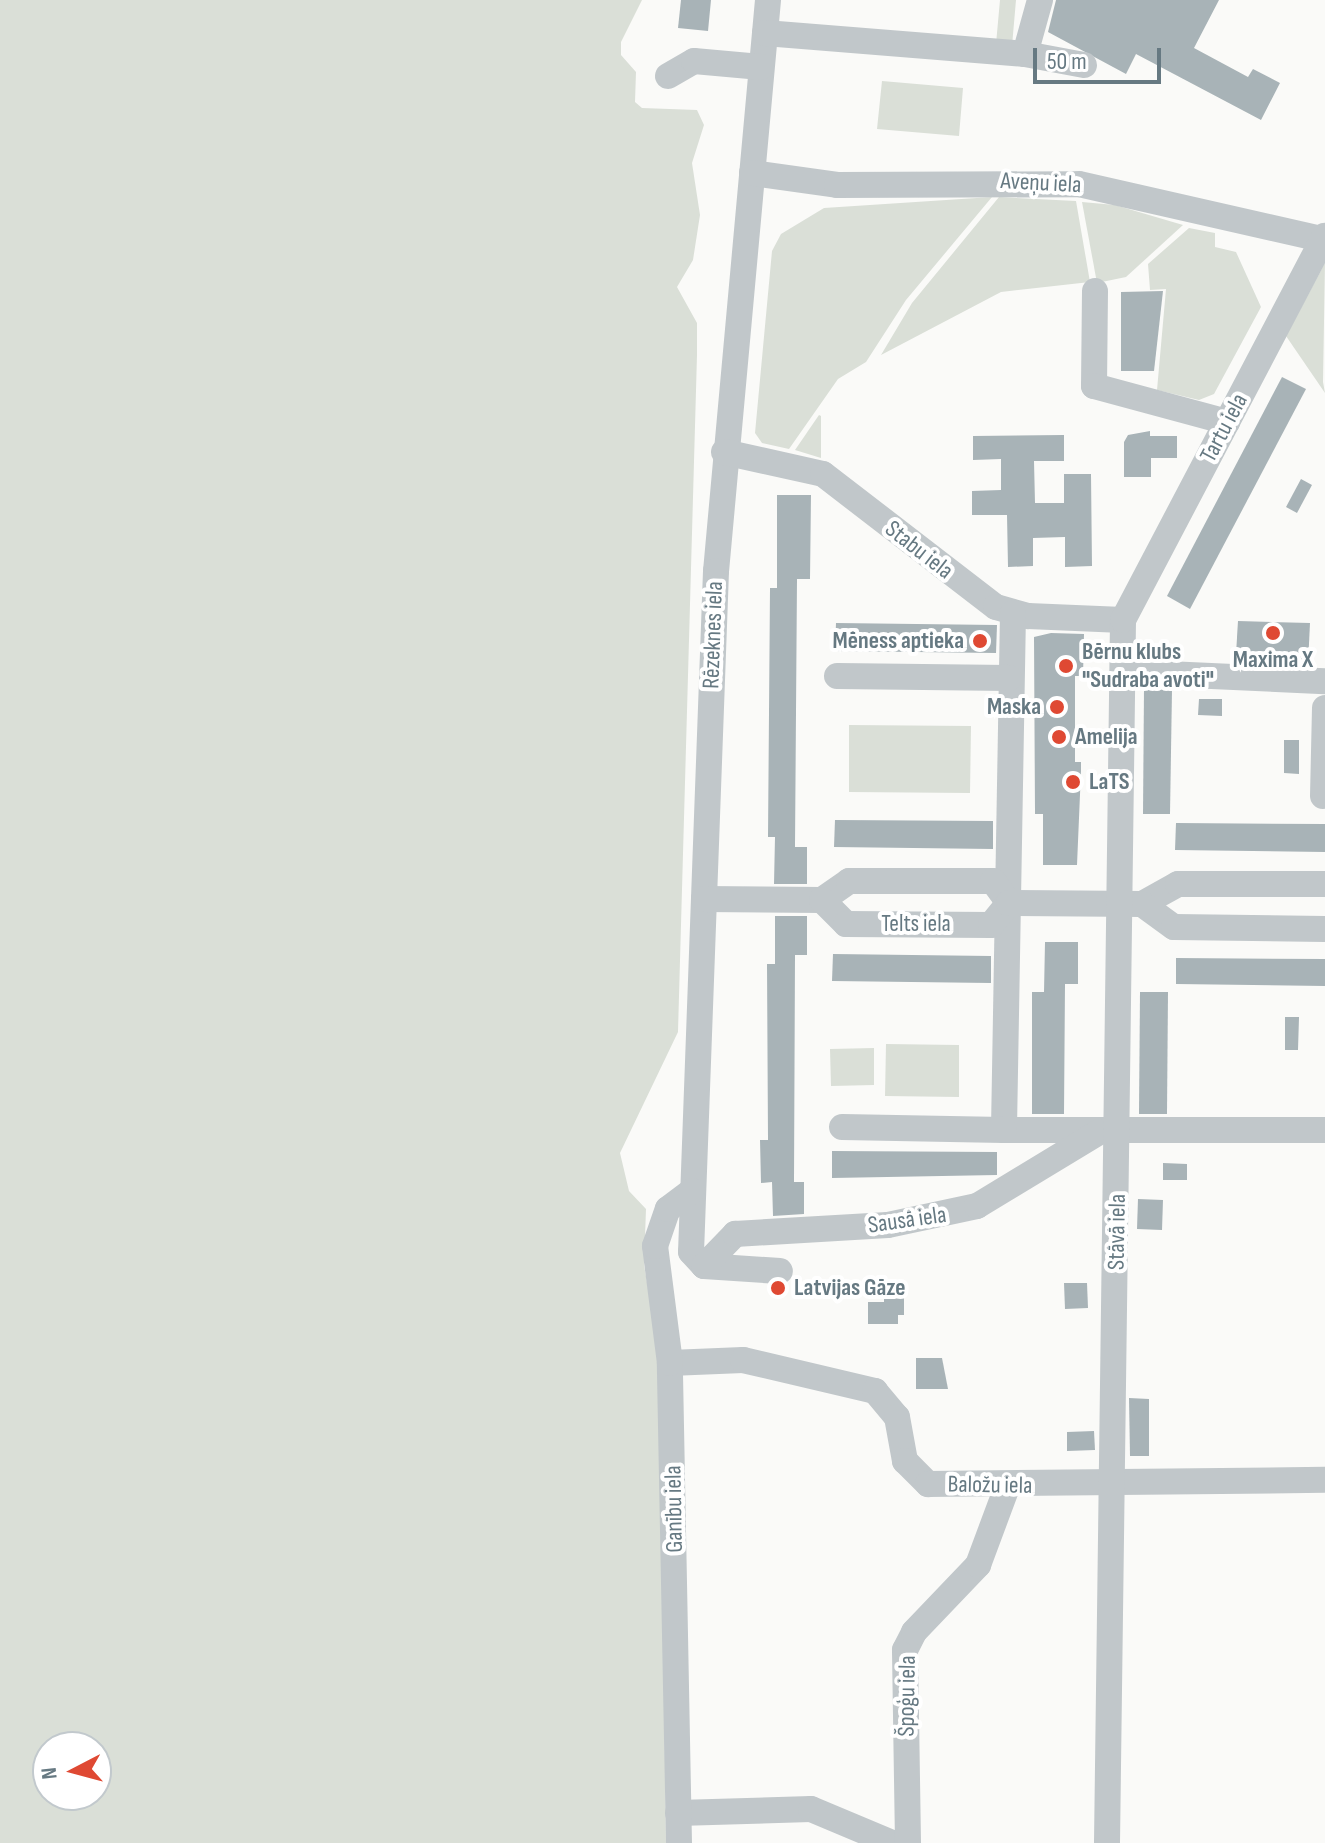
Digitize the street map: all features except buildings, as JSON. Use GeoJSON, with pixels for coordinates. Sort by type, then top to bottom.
{"type":"FeatureCollection","features":[{"type":"Feature","properties":{"kind":"street","name":"Rēzeknes iela"},"geometry":{"type":"LineString","coordinates":[[704,1266],[691,1252],[692,1191],[724,452],[768,0]]}},
{"type":"Feature","properties":{"kind":"street"},"geometry":{"type":"LineString","coordinates":[[1025,54],[1040,0]]}},
{"type":"Feature","properties":{"kind":"street"},"geometry":{"type":"LineString","coordinates":[[765,33],[1025,54],[1084,65]]}},
{"type":"Feature","properties":{"kind":"street"},"geometry":{"type":"LineString","coordinates":[[668,76],[694,61],[761,67]]}},
{"type":"Feature","properties":{"kind":"street","name":"Aveņu iela"},"geometry":{"type":"LineString","coordinates":[[752,173],[837,185],[1079,184],[1324,239]]}},
{"type":"Feature","properties":{"kind":"street","name":"Tartu iela"},"geometry":{"type":"LineString","coordinates":[[1123,620],[1324,239]]}},
{"type":"Feature","properties":{"kind":"street"},"geometry":{"type":"LineString","coordinates":[[1095,291],[1094,386],[1227,422]]}},
{"type":"Feature","properties":{"kind":"street","name":"Stabu iela"},"geometry":{"type":"LineString","coordinates":[[724,452],[823,474],[980,597],[1013,613],[1123,620]]}},
{"type":"Feature","properties":{"kind":"street"},"geometry":{"type":"LineString","coordinates":[[1004,1130],[1009,903],[1009,678],[1013,613]]}},
{"type":"Feature","properties":{"kind":"street","name":"Stāvā iela"},"geometry":{"type":"LineString","coordinates":[[1107,1843],[1113,1486],[1110,1130],[1131,904],[1123,620]]}},
{"type":"Feature","properties":{"kind":"street"},"geometry":{"type":"LineString","coordinates":[[1123,672],[1325,681]]}},
{"type":"Feature","properties":{"kind":"street"},"geometry":{"type":"LineString","coordinates":[[837,676],[1009,678]]}},
{"type":"Feature","properties":{"kind":"street"},"geometry":{"type":"LineString","coordinates":[[1323,796],[1325,708]]}},
{"type":"Feature","properties":{"kind":"street","name":"Telts iela"},"geometry":{"type":"LineString","coordinates":[[704,899],[822,900],[849,881],[993,881],[1009,903],[991,925],[846,924],[822,900]]}},
{"type":"Feature","properties":{"kind":"street"},"geometry":{"type":"LineString","coordinates":[[1009,903],[1131,904],[1178,884],[1325,884]]}},
{"type":"Feature","properties":{"kind":"street"},"geometry":{"type":"LineString","coordinates":[[1131,904],[1174,927],[1325,929]]}},
{"type":"Feature","properties":{"kind":"street"},"geometry":{"type":"LineString","coordinates":[[842,1127],[1325,1130]]}},
{"type":"Feature","properties":{"kind":"street","name":"Sausā iela"},"geometry":{"type":"LineString","coordinates":[[704,1266],[735,1234],[888,1225],[977,1206],[1110,1130]]}},
{"type":"Feature","properties":{"kind":"street","name":"Ganību iela"},"geometry":{"type":"LineString","coordinates":[[679,1843],[670,1363],[655,1246],[668,1209],[692,1191]]}},
{"type":"Feature","properties":{"kind":"street"},"geometry":{"type":"LineString","coordinates":[[704,1266],[780,1271]]}},
{"type":"Feature","properties":{"kind":"street","name":"Baložu iela"},"geometry":{"type":"LineString","coordinates":[[670,1363],[743,1360],[875,1391],[897,1417],[905,1461],[928,1484],[1113,1486],[1325,1480]]}},
{"type":"Feature","properties":{"kind":"street","name":"Špoģu iela"},"geometry":{"type":"LineString","coordinates":[[908,1843],[905,1650],[914,1632],[978,1565],[1007,1487]]}},
{"type":"Feature","properties":{"kind":"street"},"geometry":{"type":"LineString","coordinates":[[678,1813],[811,1809],[892,1843]]}},
{"type":"Feature","properties":{"kind":"shaded area"},"geometry":{"type":"Polygon","coordinates":[[[0,0],[642,0],[621,42],[621,55],[636,72],[635,102],[642,108],[697,110],[704,125],[692,163],[700,215],[693,260],[677,287],[697,323],[678,1032],[620,1153],[629,1191],[646,1209],[644,1265],[660,1357],[666,1843],[0,1843],[0,0]]]}},
{"type":"Feature","properties":{"kind":"shaded area"},"geometry":{"type":"Polygon","coordinates":[[[1000,0],[1016,0],[1012,46],[996,44],[1000,0]]]}},
{"type":"Feature","properties":{"kind":"shaded area"},"geometry":{"type":"Polygon","coordinates":[[[882,81],[963,88],[959,136],[877,129],[882,81]]]}},
{"type":"Feature","properties":{"kind":"shaded area"},"geometry":{"type":"Polygon","coordinates":[[[992,197],[906,300],[866,362],[838,379],[789,449],[762,443],[755,433],[772,251],[781,234],[824,208],[992,197]]]}},
{"type":"Feature","properties":{"kind":"shaded area"},"geometry":{"type":"Polygon","coordinates":[[[999,197],[1076,201],[1090,282],[1001,292],[881,355],[912,303],[999,197]]]}},
{"type":"Feature","properties":{"kind":"shaded area"},"geometry":{"type":"Polygon","coordinates":[[[1082,202],[1115,205],[1183,225],[1126,277],[1097,283],[1082,202]]]}},
{"type":"Feature","properties":{"kind":"shaded area"},"geometry":{"type":"Polygon","coordinates":[[[1189,228],[1215,233],[1215,247],[1236,252],[1261,307],[1214,394],[1199,400],[1157,390],[1166,289],[1150,290],[1148,264],[1189,228]]]}},
{"type":"Feature","properties":{"kind":"shaded area"},"geometry":{"type":"Polygon","coordinates":[[[1325,263],[1323,382],[1325,393],[1286,336],[1325,263]]]}},
{"type":"Feature","properties":{"kind":"shaded area"},"geometry":{"type":"Polygon","coordinates":[[[821,416],[821,458],[795,450],[821,416]]]}},
{"type":"Feature","properties":{"kind":"shaded area"},"geometry":{"type":"Polygon","coordinates":[[[849,725],[971,726],[970,793],[849,792],[849,725]]]}},
{"type":"Feature","properties":{"kind":"shaded area"},"geometry":{"type":"Polygon","coordinates":[[[886,1044],[959,1045],[959,1097],[885,1096],[886,1044]]]}},
{"type":"Feature","properties":{"kind":"shaded area"},"geometry":{"type":"Polygon","coordinates":[[[874,1048],[874,1085],[831,1086],[830,1049],[874,1048]]]}},
{"type":"Feature","properties":{"kind":"place","name":"Maxima X"},"geometry":{"type":"Point","coordinates":[1273,633]}},
{"type":"Feature","properties":{"kind":"place","name":"Mēness aptieka"},"geometry":{"type":"Point","coordinates":[980,641]}},
{"type":"Feature","properties":{"kind":"place","name":"Bērnu klubs \"Sudraba avoti\""},"geometry":{"type":"Point","coordinates":[1066,666]}},
{"type":"Feature","properties":{"kind":"place","name":"Maska"},"geometry":{"type":"Point","coordinates":[1057,707]}},
{"type":"Feature","properties":{"kind":"place","name":"Amelija"},"geometry":{"type":"Point","coordinates":[1059,737]}},
{"type":"Feature","properties":{"kind":"place","name":"LaTS"},"geometry":{"type":"Point","coordinates":[1073,782]}},
{"type":"Feature","properties":{"kind":"place","name":"Latvijas Gāze"},"geometry":{"type":"Point","coordinates":[778,1288]}}]}
